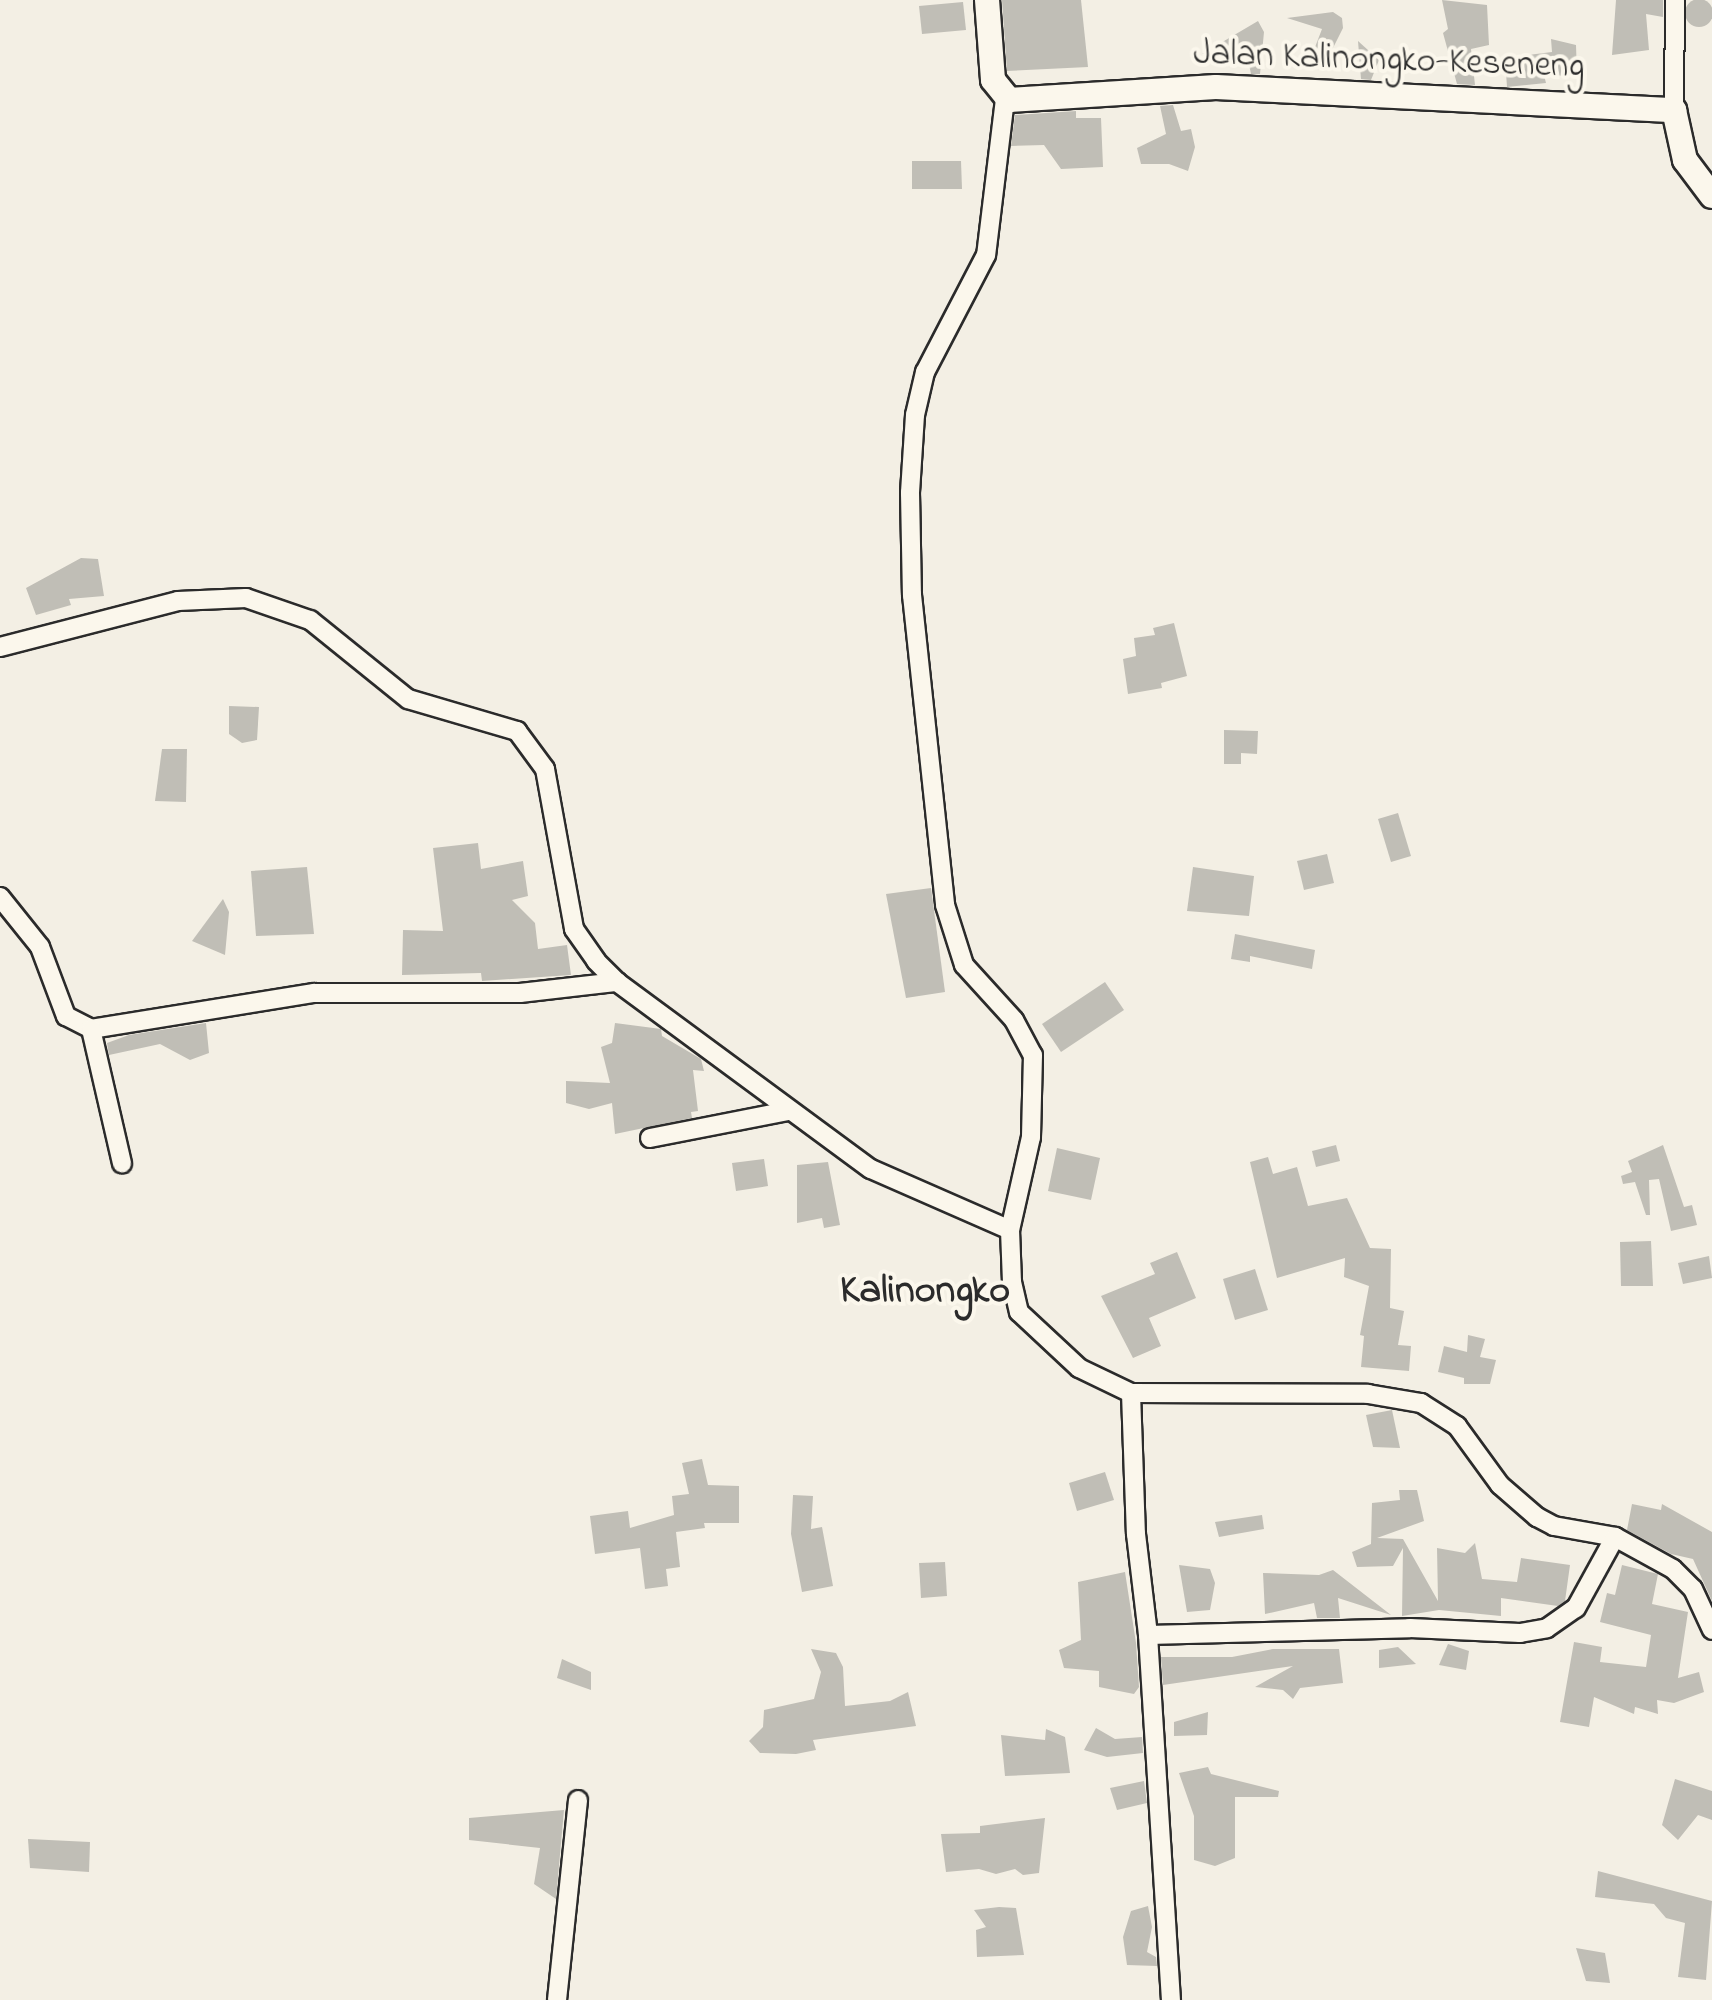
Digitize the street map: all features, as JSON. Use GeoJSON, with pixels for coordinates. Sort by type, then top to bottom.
{"type":"FeatureCollection","features":[{"type":"Feature","properties":{"kind":"street"},"geometry":{"type":"LineString","coordinates":[[987,0],[993,80],[1005,99],[986,255],[925,372],[915,415],[910,493],[912,595],[945,905],[964,965],[1014,1020],[1033,1055],[1031,1137],[1010,1230],[1012,1282],[1019,1312],[1079,1368],[1131,1393],[1405,1397],[1448,1417],[1500,1485],[1537,1517],[1554,1526],[1615,1537],[1673,1569],[1693,1589],[1712,1630]]}},
{"type":"Feature","properties":{"kind":"street"},"geometry":{"type":"LineString","coordinates":[[1675,0],[1674,110],[1685,160],[1712,196]]}},
{"type":"Feature","properties":{"kind":"street","name":"Jalan Kalinongko-Keseneng"},"geometry":{"type":"LineString","coordinates":[[1005,99],[1216,87],[1674,110]]}},
{"type":"Feature","properties":{"kind":"street"},"geometry":{"type":"LineString","coordinates":[[0,647],[178,601],[246,598],[310,620],[408,699],[505,725],[529,742],[545,769],[574,929],[617,982],[680,1024],[788,1111],[871,1169],[1010,1230]]}},
{"type":"Feature","properties":{"kind":"street"},"geometry":{"type":"LineString","coordinates":[[0,897],[40,947],[66,1016],[91,1029],[314,993],[520,993],[617,982]]}},
{"type":"Feature","properties":{"kind":"street"},"geometry":{"type":"LineString","coordinates":[[91,1029],[122,1163]]}},
{"type":"Feature","properties":{"kind":"street"},"geometry":{"type":"LineString","coordinates":[[650,1138],[788,1111]]}},
{"type":"Feature","properties":{"kind":"street"},"geometry":{"type":"LineString","coordinates":[[1131,1393],[1136,1534],[1148,1635],[1171,2000]]}},
{"type":"Feature","properties":{"kind":"street"},"geometry":{"type":"LineString","coordinates":[[1148,1635],[1410,1628],[1520,1633],[1547,1628],[1576,1608],[1615,1537]]}},
{"type":"Feature","properties":{"kind":"street"},"geometry":{"type":"LineString","coordinates":[[557,2000],[578,1800]]}},
{"type":"Feature","properties":{"kind":"building"},"geometry":{"type":"Polygon","coordinates":[[[1699,-1],[1709,3],[1713,13],[1709,23],[1699,27],[1689,23],[1685,13],[1689,3],[1699,-1]]]}},
{"type":"Feature","properties":{"kind":"building"},"geometry":{"type":"Polygon","coordinates":[[[1002,0],[1081,0],[1088,67],[1007,71],[1002,0]]]}},
{"type":"Feature","properties":{"kind":"building"},"geometry":{"type":"Polygon","coordinates":[[[1442,0],[1487,5],[1489,45],[1471,49],[1475,85],[1457,84],[1443,33],[1448,29],[1442,0]]]}},
{"type":"Feature","properties":{"kind":"building"},"geometry":{"type":"Polygon","coordinates":[[[1616,0],[1663,0],[1663,17],[1646,14],[1649,50],[1612,55],[1616,0]]]}},
{"type":"Feature","properties":{"kind":"building"},"geometry":{"type":"Polygon","coordinates":[[[963,2],[966,30],[922,34],[919,6],[963,2]]]}},
{"type":"Feature","properties":{"kind":"building"},"geometry":{"type":"Polygon","coordinates":[[[1333,12],[1342,18],[1343,28],[1326,62],[1312,55],[1322,29],[1287,18],[1333,12]]]}},
{"type":"Feature","properties":{"kind":"building"},"geometry":{"type":"Polygon","coordinates":[[[1258,21],[1264,32],[1260,74],[1251,74],[1246,50],[1202,54],[1258,21]]]}},
{"type":"Feature","properties":{"kind":"building"},"geometry":{"type":"Polygon","coordinates":[[[1551,39],[1576,45],[1577,76],[1544,75],[1546,83],[1507,87],[1505,58],[1552,52],[1551,39]]]}},
{"type":"Feature","properties":{"kind":"building"},"geometry":{"type":"Polygon","coordinates":[[[1358,41],[1379,60],[1371,80],[1361,79],[1358,41]]]}},
{"type":"Feature","properties":{"kind":"building"},"geometry":{"type":"Polygon","coordinates":[[[1173,105],[1181,131],[1191,129],[1195,147],[1188,171],[1169,164],[1141,164],[1137,148],[1166,134],[1160,106],[1173,105]]]}},
{"type":"Feature","properties":{"kind":"building"},"geometry":{"type":"Polygon","coordinates":[[[1076,111],[1076,118],[1101,118],[1103,167],[1061,169],[1044,145],[1011,146],[1015,115],[1076,111]]]}},
{"type":"Feature","properties":{"kind":"building"},"geometry":{"type":"Polygon","coordinates":[[[912,161],[961,161],[962,189],[912,189],[912,161]]]}},
{"type":"Feature","properties":{"kind":"building"},"geometry":{"type":"Polygon","coordinates":[[[81,558],[98,559],[104,596],[69,599],[71,605],[36,615],[26,588],[81,558]]]}},
{"type":"Feature","properties":{"kind":"building"},"geometry":{"type":"Polygon","coordinates":[[[1174,623],[1187,676],[1161,683],[1162,688],[1128,694],[1123,659],[1136,656],[1134,638],[1155,635],[1153,628],[1174,623]]]}},
{"type":"Feature","properties":{"kind":"building"},"geometry":{"type":"Polygon","coordinates":[[[229,706],[259,707],[257,740],[242,743],[229,734],[229,706]]]}},
{"type":"Feature","properties":{"kind":"building"},"geometry":{"type":"Polygon","coordinates":[[[1224,730],[1258,731],[1257,754],[1241,753],[1241,764],[1224,764],[1224,730]]]}},
{"type":"Feature","properties":{"kind":"building"},"geometry":{"type":"Polygon","coordinates":[[[162,749],[187,749],[186,802],[155,801],[162,749]]]}},
{"type":"Feature","properties":{"kind":"building"},"geometry":{"type":"Polygon","coordinates":[[[1398,813],[1411,856],[1391,862],[1378,819],[1398,813]]]}},
{"type":"Feature","properties":{"kind":"building"},"geometry":{"type":"Polygon","coordinates":[[[478,843],[481,869],[523,861],[528,896],[512,900],[535,923],[538,949],[567,945],[571,975],[482,981],[481,973],[402,975],[403,930],[443,931],[433,848],[478,843]]]}},
{"type":"Feature","properties":{"kind":"building"},"geometry":{"type":"Polygon","coordinates":[[[1327,854],[1334,883],[1304,890],[1297,861],[1327,854]]]}},
{"type":"Feature","properties":{"kind":"building"},"geometry":{"type":"Polygon","coordinates":[[[307,867],[314,934],[256,936],[251,871],[307,867]]]}},
{"type":"Feature","properties":{"kind":"building"},"geometry":{"type":"Polygon","coordinates":[[[1193,867],[1254,876],[1249,916],[1187,911],[1193,867]]]}},
{"type":"Feature","properties":{"kind":"building"},"geometry":{"type":"Polygon","coordinates":[[[931,888],[945,992],[906,998],[886,894],[931,888]]]}},
{"type":"Feature","properties":{"kind":"building"},"geometry":{"type":"Polygon","coordinates":[[[223,899],[229,912],[225,955],[192,941],[223,899]]]}},
{"type":"Feature","properties":{"kind":"building"},"geometry":{"type":"Polygon","coordinates":[[[1235,934],[1315,950],[1312,969],[1250,956],[1250,962],[1231,959],[1235,934]]]}},
{"type":"Feature","properties":{"kind":"building"},"geometry":{"type":"Polygon","coordinates":[[[1105,982],[1124,1010],[1061,1052],[1042,1024],[1105,982]]]}},
{"type":"Feature","properties":{"kind":"building"},"geometry":{"type":"Polygon","coordinates":[[[206,1023],[209,1053],[190,1060],[160,1044],[109,1055],[107,1043],[129,1035],[206,1023]]]}},
{"type":"Feature","properties":{"kind":"building"},"geometry":{"type":"Polygon","coordinates":[[[615,1023],[661,1029],[662,1036],[701,1059],[704,1071],[693,1070],[698,1111],[691,1112],[692,1118],[615,1134],[612,1103],[589,1109],[566,1103],[566,1081],[610,1083],[601,1047],[612,1043],[615,1023]]]}},
{"type":"Feature","properties":{"kind":"building"},"geometry":{"type":"Polygon","coordinates":[[[1336,1145],[1340,1161],[1316,1167],[1312,1151],[1336,1145]]]}},
{"type":"Feature","properties":{"kind":"building"},"geometry":{"type":"Polygon","coordinates":[[[1663,1145],[1684,1207],[1692,1205],[1697,1225],[1671,1231],[1659,1179],[1649,1180],[1650,1215],[1646,1215],[1635,1182],[1623,1184],[1621,1176],[1632,1172],[1628,1161],[1663,1145]]]}},
{"type":"Feature","properties":{"kind":"building"},"geometry":{"type":"Polygon","coordinates":[[[1057,1148],[1100,1158],[1091,1200],[1048,1191],[1057,1148]]]}},
{"type":"Feature","properties":{"kind":"building"},"geometry":{"type":"Polygon","coordinates":[[[1268,1157],[1273,1174],[1297,1167],[1308,1206],[1347,1198],[1370,1248],[1391,1249],[1390,1308],[1404,1311],[1398,1345],[1411,1346],[1409,1371],[1361,1367],[1364,1336],[1360,1335],[1369,1286],[1344,1277],[1345,1258],[1277,1278],[1250,1162],[1268,1157]]]}},
{"type":"Feature","properties":{"kind":"building"},"geometry":{"type":"Polygon","coordinates":[[[764,1159],[768,1186],[736,1191],[732,1163],[764,1159]]]}},
{"type":"Feature","properties":{"kind":"building"},"geometry":{"type":"Polygon","coordinates":[[[828,1162],[840,1225],[824,1228],[822,1218],[797,1223],[797,1165],[828,1162]]]}},
{"type":"Feature","properties":{"kind":"building"},"geometry":{"type":"Polygon","coordinates":[[[1651,1241],[1653,1286],[1621,1286],[1620,1242],[1651,1241]]]}},
{"type":"Feature","properties":{"kind":"building"},"geometry":{"type":"Polygon","coordinates":[[[1177,1252],[1196,1298],[1149,1318],[1161,1346],[1133,1358],[1101,1296],[1155,1274],[1150,1263],[1177,1252]]]}},
{"type":"Feature","properties":{"kind":"building"},"geometry":{"type":"Polygon","coordinates":[[[1709,1256],[1712,1278],[1683,1284],[1678,1263],[1709,1256]]]}},
{"type":"Feature","properties":{"kind":"building"},"geometry":{"type":"Polygon","coordinates":[[[1255,1269],[1268,1310],[1235,1320],[1223,1279],[1255,1269]]]}},
{"type":"Feature","properties":{"kind":"building"},"geometry":{"type":"Polygon","coordinates":[[[1468,1335],[1485,1339],[1480,1357],[1496,1360],[1490,1384],[1464,1384],[1464,1378],[1438,1372],[1444,1346],[1467,1352],[1468,1335]]]}},
{"type":"Feature","properties":{"kind":"building"},"geometry":{"type":"Polygon","coordinates":[[[1392,1410],[1400,1448],[1373,1447],[1366,1415],[1392,1410]]]}},
{"type":"Feature","properties":{"kind":"building"},"geometry":{"type":"Polygon","coordinates":[[[702,1459],[708,1485],[739,1486],[739,1523],[704,1523],[705,1528],[676,1532],[680,1567],[666,1569],[668,1586],[645,1589],[640,1548],[595,1554],[590,1516],[628,1511],[630,1528],[674,1515],[672,1496],[689,1494],[682,1463],[702,1459]]]}},
{"type":"Feature","properties":{"kind":"building"},"geometry":{"type":"Polygon","coordinates":[[[1105,1472],[1114,1500],[1077,1511],[1069,1483],[1105,1472]]]}},
{"type":"Feature","properties":{"kind":"building"},"geometry":{"type":"Polygon","coordinates":[[[1399,1490],[1417,1490],[1424,1521],[1377,1538],[1403,1539],[1438,1601],[1437,1548],[1465,1553],[1475,1543],[1482,1579],[1517,1582],[1521,1558],[1570,1565],[1565,1601],[1558,1606],[1501,1598],[1501,1616],[1439,1610],[1402,1616],[1403,1548],[1393,1566],[1357,1567],[1352,1552],[1371,1544],[1372,1503],[1400,1500],[1399,1490]]]}},
{"type":"Feature","properties":{"kind":"building"},"geometry":{"type":"Polygon","coordinates":[[[793,1495],[813,1496],[811,1529],[822,1527],[833,1586],[802,1592],[791,1534],[793,1495]]]}},
{"type":"Feature","properties":{"kind":"building"},"geometry":{"type":"Polygon","coordinates":[[[1632,1504],[1661,1510],[1662,1504],[1712,1532],[1712,1601],[1693,1559],[1671,1554],[1627,1530],[1632,1504]]]}},
{"type":"Feature","properties":{"kind":"building"},"geometry":{"type":"Polygon","coordinates":[[[1262,1515],[1264,1529],[1219,1537],[1215,1522],[1262,1515]]]}},
{"type":"Feature","properties":{"kind":"building"},"geometry":{"type":"Polygon","coordinates":[[[945,1562],[947,1596],[921,1598],[919,1563],[945,1562]]]}},
{"type":"Feature","properties":{"kind":"building"},"geometry":{"type":"Polygon","coordinates":[[[1179,1565],[1210,1569],[1215,1583],[1210,1610],[1187,1612],[1179,1565]]]}},
{"type":"Feature","properties":{"kind":"building"},"geometry":{"type":"Polygon","coordinates":[[[1622,1565],[1658,1574],[1652,1604],[1688,1612],[1678,1678],[1699,1672],[1704,1692],[1674,1703],[1657,1700],[1658,1714],[1635,1707],[1634,1714],[1594,1697],[1589,1727],[1560,1722],[1574,1642],[1602,1647],[1600,1662],[1646,1667],[1651,1635],[1600,1622],[1607,1593],[1615,1595],[1622,1565]]]}},
{"type":"Feature","properties":{"kind":"building"},"geometry":{"type":"Polygon","coordinates":[[[1333,1570],[1391,1615],[1338,1598],[1340,1618],[1317,1618],[1314,1603],[1265,1614],[1263,1573],[1319,1575],[1333,1570]]]}},
{"type":"Feature","properties":{"kind":"building"},"geometry":{"type":"Polygon","coordinates":[[[1125,1572],[1136,1643],[1139,1687],[1134,1694],[1099,1687],[1099,1671],[1064,1668],[1059,1650],[1081,1640],[1078,1582],[1125,1572]]]}},
{"type":"Feature","properties":{"kind":"building"},"geometry":{"type":"Polygon","coordinates":[[[1448,1644],[1469,1651],[1466,1670],[1439,1665],[1448,1644]]]}},
{"type":"Feature","properties":{"kind":"building"},"geometry":{"type":"Polygon","coordinates":[[[1398,1647],[1416,1664],[1379,1668],[1379,1650],[1398,1647]]]}},
{"type":"Feature","properties":{"kind":"building"},"geometry":{"type":"Polygon","coordinates":[[[811,1649],[836,1653],[843,1667],[845,1706],[890,1701],[908,1692],[916,1726],[813,1740],[816,1750],[796,1754],[760,1753],[749,1741],[763,1727],[764,1710],[814,1699],[821,1672],[811,1649]]]}},
{"type":"Feature","properties":{"kind":"building"},"geometry":{"type":"Polygon","coordinates":[[[1273,1649],[1339,1649],[1343,1683],[1300,1688],[1293,1699],[1283,1690],[1255,1687],[1293,1666],[1163,1685],[1161,1657],[1232,1657],[1273,1649]]]}},
{"type":"Feature","properties":{"kind":"building"},"geometry":{"type":"Polygon","coordinates":[[[562,1659],[591,1672],[591,1690],[557,1678],[562,1659]]]}},
{"type":"Feature","properties":{"kind":"building"},"geometry":{"type":"Polygon","coordinates":[[[1208,1712],[1207,1735],[1174,1736],[1174,1722],[1208,1712]]]}},
{"type":"Feature","properties":{"kind":"building"},"geometry":{"type":"Polygon","coordinates":[[[1096,1728],[1115,1739],[1142,1737],[1143,1753],[1107,1757],[1084,1750],[1096,1728]]]}},
{"type":"Feature","properties":{"kind":"building"},"geometry":{"type":"Polygon","coordinates":[[[1046,1729],[1065,1737],[1070,1773],[1005,1776],[1001,1735],[1045,1740],[1046,1729]]]}},
{"type":"Feature","properties":{"kind":"building"},"geometry":{"type":"Polygon","coordinates":[[[1208,1767],[1211,1774],[1279,1791],[1278,1797],[1235,1797],[1235,1858],[1215,1866],[1194,1860],[1194,1816],[1179,1773],[1208,1767]]]}},
{"type":"Feature","properties":{"kind":"building"},"geometry":{"type":"Polygon","coordinates":[[[1675,1779],[1712,1791],[1712,1820],[1698,1815],[1678,1840],[1662,1825],[1675,1779]]]}},
{"type":"Feature","properties":{"kind":"building"},"geometry":{"type":"Polygon","coordinates":[[[1144,1781],[1147,1803],[1117,1810],[1110,1788],[1144,1781]]]}},
{"type":"Feature","properties":{"kind":"building"},"geometry":{"type":"Polygon","coordinates":[[[564,1810],[556,1899],[534,1884],[540,1848],[469,1840],[469,1818],[564,1810]]]}},
{"type":"Feature","properties":{"kind":"building"},"geometry":{"type":"Polygon","coordinates":[[[1045,1818],[1039,1873],[1023,1875],[1015,1869],[996,1874],[979,1869],[946,1872],[941,1834],[980,1833],[980,1826],[1045,1818]]]}},
{"type":"Feature","properties":{"kind":"building"},"geometry":{"type":"Polygon","coordinates":[[[28,1839],[90,1842],[89,1872],[30,1868],[28,1839]]]}},
{"type":"Feature","properties":{"kind":"building"},"geometry":{"type":"Polygon","coordinates":[[[1598,1871],[1712,1901],[1706,1980],[1678,1977],[1685,1923],[1666,1918],[1654,1904],[1595,1897],[1598,1871]]]}},
{"type":"Feature","properties":{"kind":"building"},"geometry":{"type":"Polygon","coordinates":[[[1148,1906],[1152,1927],[1147,1952],[1156,1957],[1157,1966],[1127,1965],[1123,1937],[1131,1911],[1148,1906]]]}},
{"type":"Feature","properties":{"kind":"building"},"geometry":{"type":"Polygon","coordinates":[[[1016,1908],[1024,1955],[977,1957],[976,1930],[986,1927],[974,1910],[1016,1908]]]}},
{"type":"Feature","properties":{"kind":"building"},"geometry":{"type":"Polygon","coordinates":[[[1576,1948],[1605,1953],[1610,1983],[1586,1981],[1576,1948]]]}},
{"type":"Feature","properties":{"kind":"district","name":"Kalinongko"},"geometry":{"type":"Point","coordinates":[925,1292]}}]}
